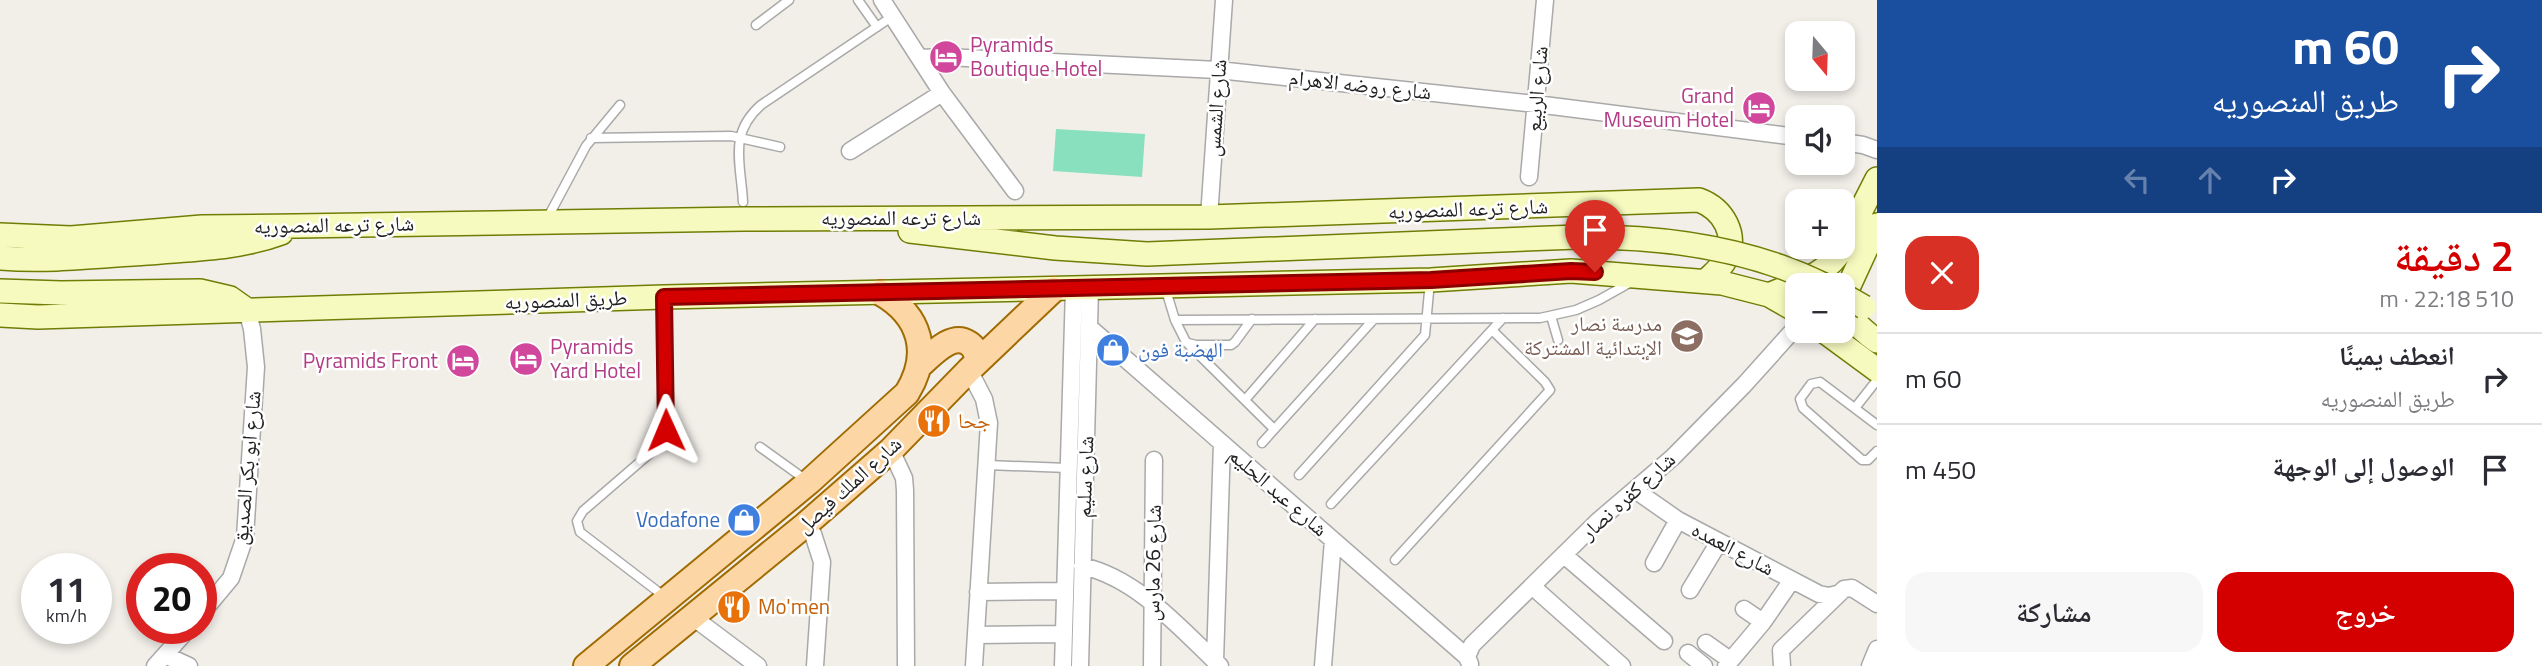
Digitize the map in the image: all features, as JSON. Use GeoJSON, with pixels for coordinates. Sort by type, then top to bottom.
{"type":"FeatureCollection","features":[{"type":"Feature","properties":{"kind":"main road"},"geometry":{"type":"LineString","coordinates":[[1855,223],[1877,179]]}},
{"type":"Feature","properties":{"kind":"main road","name":"شارع ترعه المنصوريه"},"geometry":{"type":"LineString","coordinates":[[0,235],[71,238],[179,229],[545,222],[1209,217],[1699,200],[1720,213],[1730,236],[1725,261],[1706,281]]}},
{"type":"Feature","properties":{"kind":"main road"},"geometry":{"type":"LineString","coordinates":[[858,219],[895,229],[1055,248],[1147,254],[1577,237],[1636,238],[1733,252],[1796,273]]}},
{"type":"Feature","properties":{"kind":"main road"},"geometry":{"type":"LineString","coordinates":[[0,258],[66,259],[228,247],[259,241],[296,226]]}},
{"type":"Feature","properties":{"kind":"main road"},"geometry":{"type":"LineString","coordinates":[[1874,241],[1847,290],[1846,299],[1852,320],[1877,341]]}},
{"type":"Feature","properties":{"kind":"main road"},"geometry":{"type":"LineString","coordinates":[[1769,295],[1818,273],[1836,259]]}},
{"type":"Feature","properties":{"kind":"main road","name":"طريق المنصوريه"},"geometry":{"type":"LineString","coordinates":[[0,315],[38,317],[664,297],[1431,280],[1571,271],[1738,285],[1769,295],[1785,304]]}},
{"type":"Feature","properties":{"kind":"main road","name":"شارع الملك فيصل"},"geometry":{"type":"LineString","coordinates":[[632,666],[694,618],[891,450],[973,366],[1072,289]]}},
{"type":"Feature","properties":{"kind":"main road"},"geometry":{"type":"LineString","coordinates":[[0,290],[61,293],[200,291],[230,298],[247,310]]}},
{"type":"Feature","properties":{"kind":"main road"},"geometry":{"type":"LineString","coordinates":[[881,293],[899,305],[913,323],[920,351],[919,366]]}},
{"type":"Feature","properties":{"kind":"main road"},"geometry":{"type":"LineString","coordinates":[[1855,302],[1877,316]]}},
{"type":"Feature","properties":{"kind":"main road"},"geometry":{"type":"LineString","coordinates":[[919,366],[955,340],[965,341],[973,348],[973,366]]}},
{"type":"Feature","properties":{"kind":"main road"},"geometry":{"type":"LineString","coordinates":[[1840,343],[1877,370]]}},
{"type":"Feature","properties":{"kind":"main road","name":"شارع الملك فيصل"},"geometry":{"type":"LineString","coordinates":[[586,666],[809,482],[907,393],[919,366]]}},
{"type":"Feature","properties":{"kind":"street"},"geometry":{"type":"LineString","coordinates":[[882,0],[942,93],[1015,191]]}},
{"type":"Feature","properties":{"kind":"street","name":"شارع الشمس"},"geometry":{"type":"LineString","coordinates":[[1209,217],[1224,0]]}},
{"type":"Feature","properties":{"kind":"street","name":"شارع الربيع"},"geometry":{"type":"LineString","coordinates":[[1529,177],[1545,0]]}},
{"type":"Feature","properties":{"kind":"street","name":"شارع روضه الاهرام"},"geometry":{"type":"LineString","coordinates":[[920,58],[1218,70],[1536,104],[1785,135]]}},
{"type":"Feature","properties":{"kind":"street"},"geometry":{"type":"LineString","coordinates":[[850,151],[942,93]]}},
{"type":"Feature","properties":{"kind":"street"},"geometry":{"type":"LineString","coordinates":[[1855,144],[1877,150]]}},
{"type":"Feature","properties":{"kind":"street","name":"شارع سليم"},"geometry":{"type":"LineString","coordinates":[[1072,289],[1089,327],[1080,666]]}},
{"type":"Feature","properties":{"kind":"street","name":"شارع سليم"},"geometry":{"type":"LineString","coordinates":[[1063,666],[1072,289]]}},
{"type":"Feature","properties":{"kind":"street","name":"شارع ابو بكر الصديق"},"geometry":{"type":"LineString","coordinates":[[217,595],[231,578],[245,537],[256,367],[247,310]]}},
{"type":"Feature","properties":{"kind":"street","name":"شارع عبد الحليم"},"geometry":{"type":"LineString","coordinates":[[1089,327],[1470,661]]}},
{"type":"Feature","properties":{"kind":"street","name":"شارع كفره نصار"},"geometry":{"type":"LineString","coordinates":[[1470,661],[1472,645],[1598,521],[1691,439],[1785,339]]}},
{"type":"Feature","properties":{"kind":"street"},"geometry":{"type":"LineString","coordinates":[[973,366],[989,423],[974,666]]}},
{"type":"Feature","properties":{"kind":"street"},"geometry":{"type":"LineString","coordinates":[[1218,664],[1222,443]]}},
{"type":"Feature","properties":{"kind":"street"},"geometry":{"type":"LineString","coordinates":[[891,450],[904,478],[905,490],[905,666]]}},
{"type":"Feature","properties":{"kind":"street","name":"شارع 26 مارس"},"geometry":{"type":"LineString","coordinates":[[1152,666],[1154,460]]}},
{"type":"Feature","properties":{"kind":"street","name":"شارع العمده"},"geometry":{"type":"LineString","coordinates":[[1635,490],[1678,520],[1819,594],[1829,596],[1852,588],[1877,604]]}},
{"type":"Feature","properties":{"kind":"street"},"geometry":{"type":"LineString","coordinates":[[1654,563],[1678,520]]}},
{"type":"Feature","properties":{"kind":"street"},"geometry":{"type":"LineString","coordinates":[[805,525],[813,534],[822,562],[815,666]]}},
{"type":"Feature","properties":{"kind":"street"},"geometry":{"type":"LineString","coordinates":[[1323,666],[1333,540]]}},
{"type":"Feature","properties":{"kind":"street"},"geometry":{"type":"LineString","coordinates":[[1690,590],[1719,541]]}},
{"type":"Feature","properties":{"kind":"street"},"geometry":{"type":"LineString","coordinates":[[1564,555],[1664,641]]}},
{"type":"Feature","properties":{"kind":"street"},"geometry":{"type":"LineString","coordinates":[[1082,566],[1101,570],[1115,577],[1152,605],[1218,664]]}},
{"type":"Feature","properties":{"kind":"street"},"geometry":{"type":"LineString","coordinates":[[1706,643],[1728,663],[1763,622],[1792,580]]}},
{"type":"Feature","properties":{"kind":"street"},"geometry":{"type":"LineString","coordinates":[[1533,587],[1622,666]]}},
{"type":"Feature","properties":{"kind":"street"},"geometry":{"type":"LineString","coordinates":[[978,592],[1064,591]]}},
{"type":"Feature","properties":{"kind":"street"},"geometry":{"type":"LineString","coordinates":[[1782,666],[1781,650],[1837,594]]}},
{"type":"Feature","properties":{"kind":"street"},"geometry":{"type":"LineString","coordinates":[[1744,609],[1763,622]]}},
{"type":"Feature","properties":{"kind":"street"},"geometry":{"type":"LineString","coordinates":[[694,618],[758,666]]}},
{"type":"Feature","properties":{"kind":"street"},"geometry":{"type":"LineString","coordinates":[[976,635],[1063,634]]}},
{"type":"Feature","properties":{"kind":"street"},"geometry":{"type":"LineString","coordinates":[[160,660],[174,644]]}},
{"type":"Feature","properties":{"kind":"street"},"geometry":{"type":"LineString","coordinates":[[1870,666],[1877,649]]}},
{"type":"Feature","properties":{"kind":"street"},"geometry":{"type":"LineString","coordinates":[[1688,653],[1704,666]]}},
{"type":"Feature","properties":{"kind":"street"},"geometry":{"type":"LineString","coordinates":[[160,660],[189,666]]}},
{"type":"Feature","properties":{"kind":"lane"},"geometry":{"type":"LineString","coordinates":[[756,24],[789,0]]}},
{"type":"Feature","properties":{"kind":"lane"},"geometry":{"type":"LineString","coordinates":[[858,0],[877,27]]}},
{"type":"Feature","properties":{"kind":"lane"},"geometry":{"type":"LineString","coordinates":[[743,202],[740,137],[748,117],[761,105],[893,16]]}},
{"type":"Feature","properties":{"kind":"lane"},"geometry":{"type":"LineString","coordinates":[[545,222],[591,138],[620,105]]}},
{"type":"Feature","properties":{"kind":"lane"},"geometry":{"type":"LineString","coordinates":[[591,138],[740,137],[780,147]]}},
{"type":"Feature","properties":{"kind":"lane"},"geometry":{"type":"LineString","coordinates":[[1175,320],[1428,320],[1551,316],[1576,310],[1599,300],[1643,275]]}},
{"type":"Feature","properties":{"kind":"lane"},"geometry":{"type":"LineString","coordinates":[[1299,475],[1425,335],[1431,280]]}},
{"type":"Feature","properties":{"kind":"lane"},"geometry":{"type":"LineString","coordinates":[[1165,285],[1175,320],[1186,342],[1274,429]]}},
{"type":"Feature","properties":{"kind":"lane"},"geometry":{"type":"LineString","coordinates":[[664,297],[666,430],[662,443],[583,511],[577,521],[580,532],[668,599]]}},
{"type":"Feature","properties":{"kind":"lane"},"geometry":{"type":"LineString","coordinates":[[1551,316],[1558,340]]}},
{"type":"Feature","properties":{"kind":"lane"},"geometry":{"type":"LineString","coordinates":[[1331,504],[1503,318]]}},
{"type":"Feature","properties":{"kind":"lane"},"geometry":{"type":"LineString","coordinates":[[1186,342],[1196,345],[1231,345],[1252,319]]}},
{"type":"Feature","properties":{"kind":"lane"},"geometry":{"type":"LineString","coordinates":[[1245,400],[1315,319]]}},
{"type":"Feature","properties":{"kind":"lane"},"geometry":{"type":"LineString","coordinates":[[1262,443],[1374,319]]}},
{"type":"Feature","properties":{"kind":"lane"},"geometry":{"type":"LineString","coordinates":[[1395,560],[1550,390],[1492,330]]}},
{"type":"Feature","properties":{"kind":"lane"},"geometry":{"type":"LineString","coordinates":[[1854,408],[1877,380]]}},
{"type":"Feature","properties":{"kind":"lane"},"geometry":{"type":"LineString","coordinates":[[1877,425],[1817,382],[1811,384],[1800,399],[1803,408],[1862,460],[1868,460],[1877,451]]}},
{"type":"Feature","properties":{"kind":"lane"},"geometry":{"type":"LineString","coordinates":[[760,447],[809,482]]}},
{"type":"Feature","properties":{"kind":"lane"},"geometry":{"type":"LineString","coordinates":[[986,465],[1068,468]]}},
{"type":"Feature","properties":{"kind":"green space"},"geometry":{"type":"Polygon","coordinates":[[[1056,129],[1145,134],[1142,177],[1053,171],[1056,129]]]}},
{"type":"Feature","properties":{"kind":"place","name":"Pyramids Boutique Hotel"},"geometry":{"type":"Point","coordinates":[946,57]}},
{"type":"Feature","properties":{"kind":"place","name":"Grand Museum Hotel"},"geometry":{"type":"Point","coordinates":[1759,108]}},
{"type":"Feature","properties":{"kind":"place","name":"مدرسة نصار الإبتدائية المشتركة"},"geometry":{"type":"Point","coordinates":[1687,336]}},
{"type":"Feature","properties":{"kind":"place","name":"الهضبة فون"},"geometry":{"type":"Point","coordinates":[1113,350]}},
{"type":"Feature","properties":{"kind":"place","name":"Pyramids Yard Hotel"},"geometry":{"type":"Point","coordinates":[526,359]}},
{"type":"Feature","properties":{"kind":"place","name":"Pyramids Front"},"geometry":{"type":"Point","coordinates":[463,361]}},
{"type":"Feature","properties":{"kind":"place","name":"جحا"},"geometry":{"type":"Point","coordinates":[934,421]}},
{"type":"Feature","properties":{"kind":"place","name":"Vodafone"},"geometry":{"type":"Point","coordinates":[744,520]}},
{"type":"Feature","properties":{"kind":"place","name":"Mo'men"},"geometry":{"type":"Point","coordinates":[734,607]}},
{"type":"Feature","properties":{"kind":"route"},"geometry":{"type":"LineString","coordinates":[[666,430],[664,297],[1431,280],[1571,271],[1595,272]]}}]}
